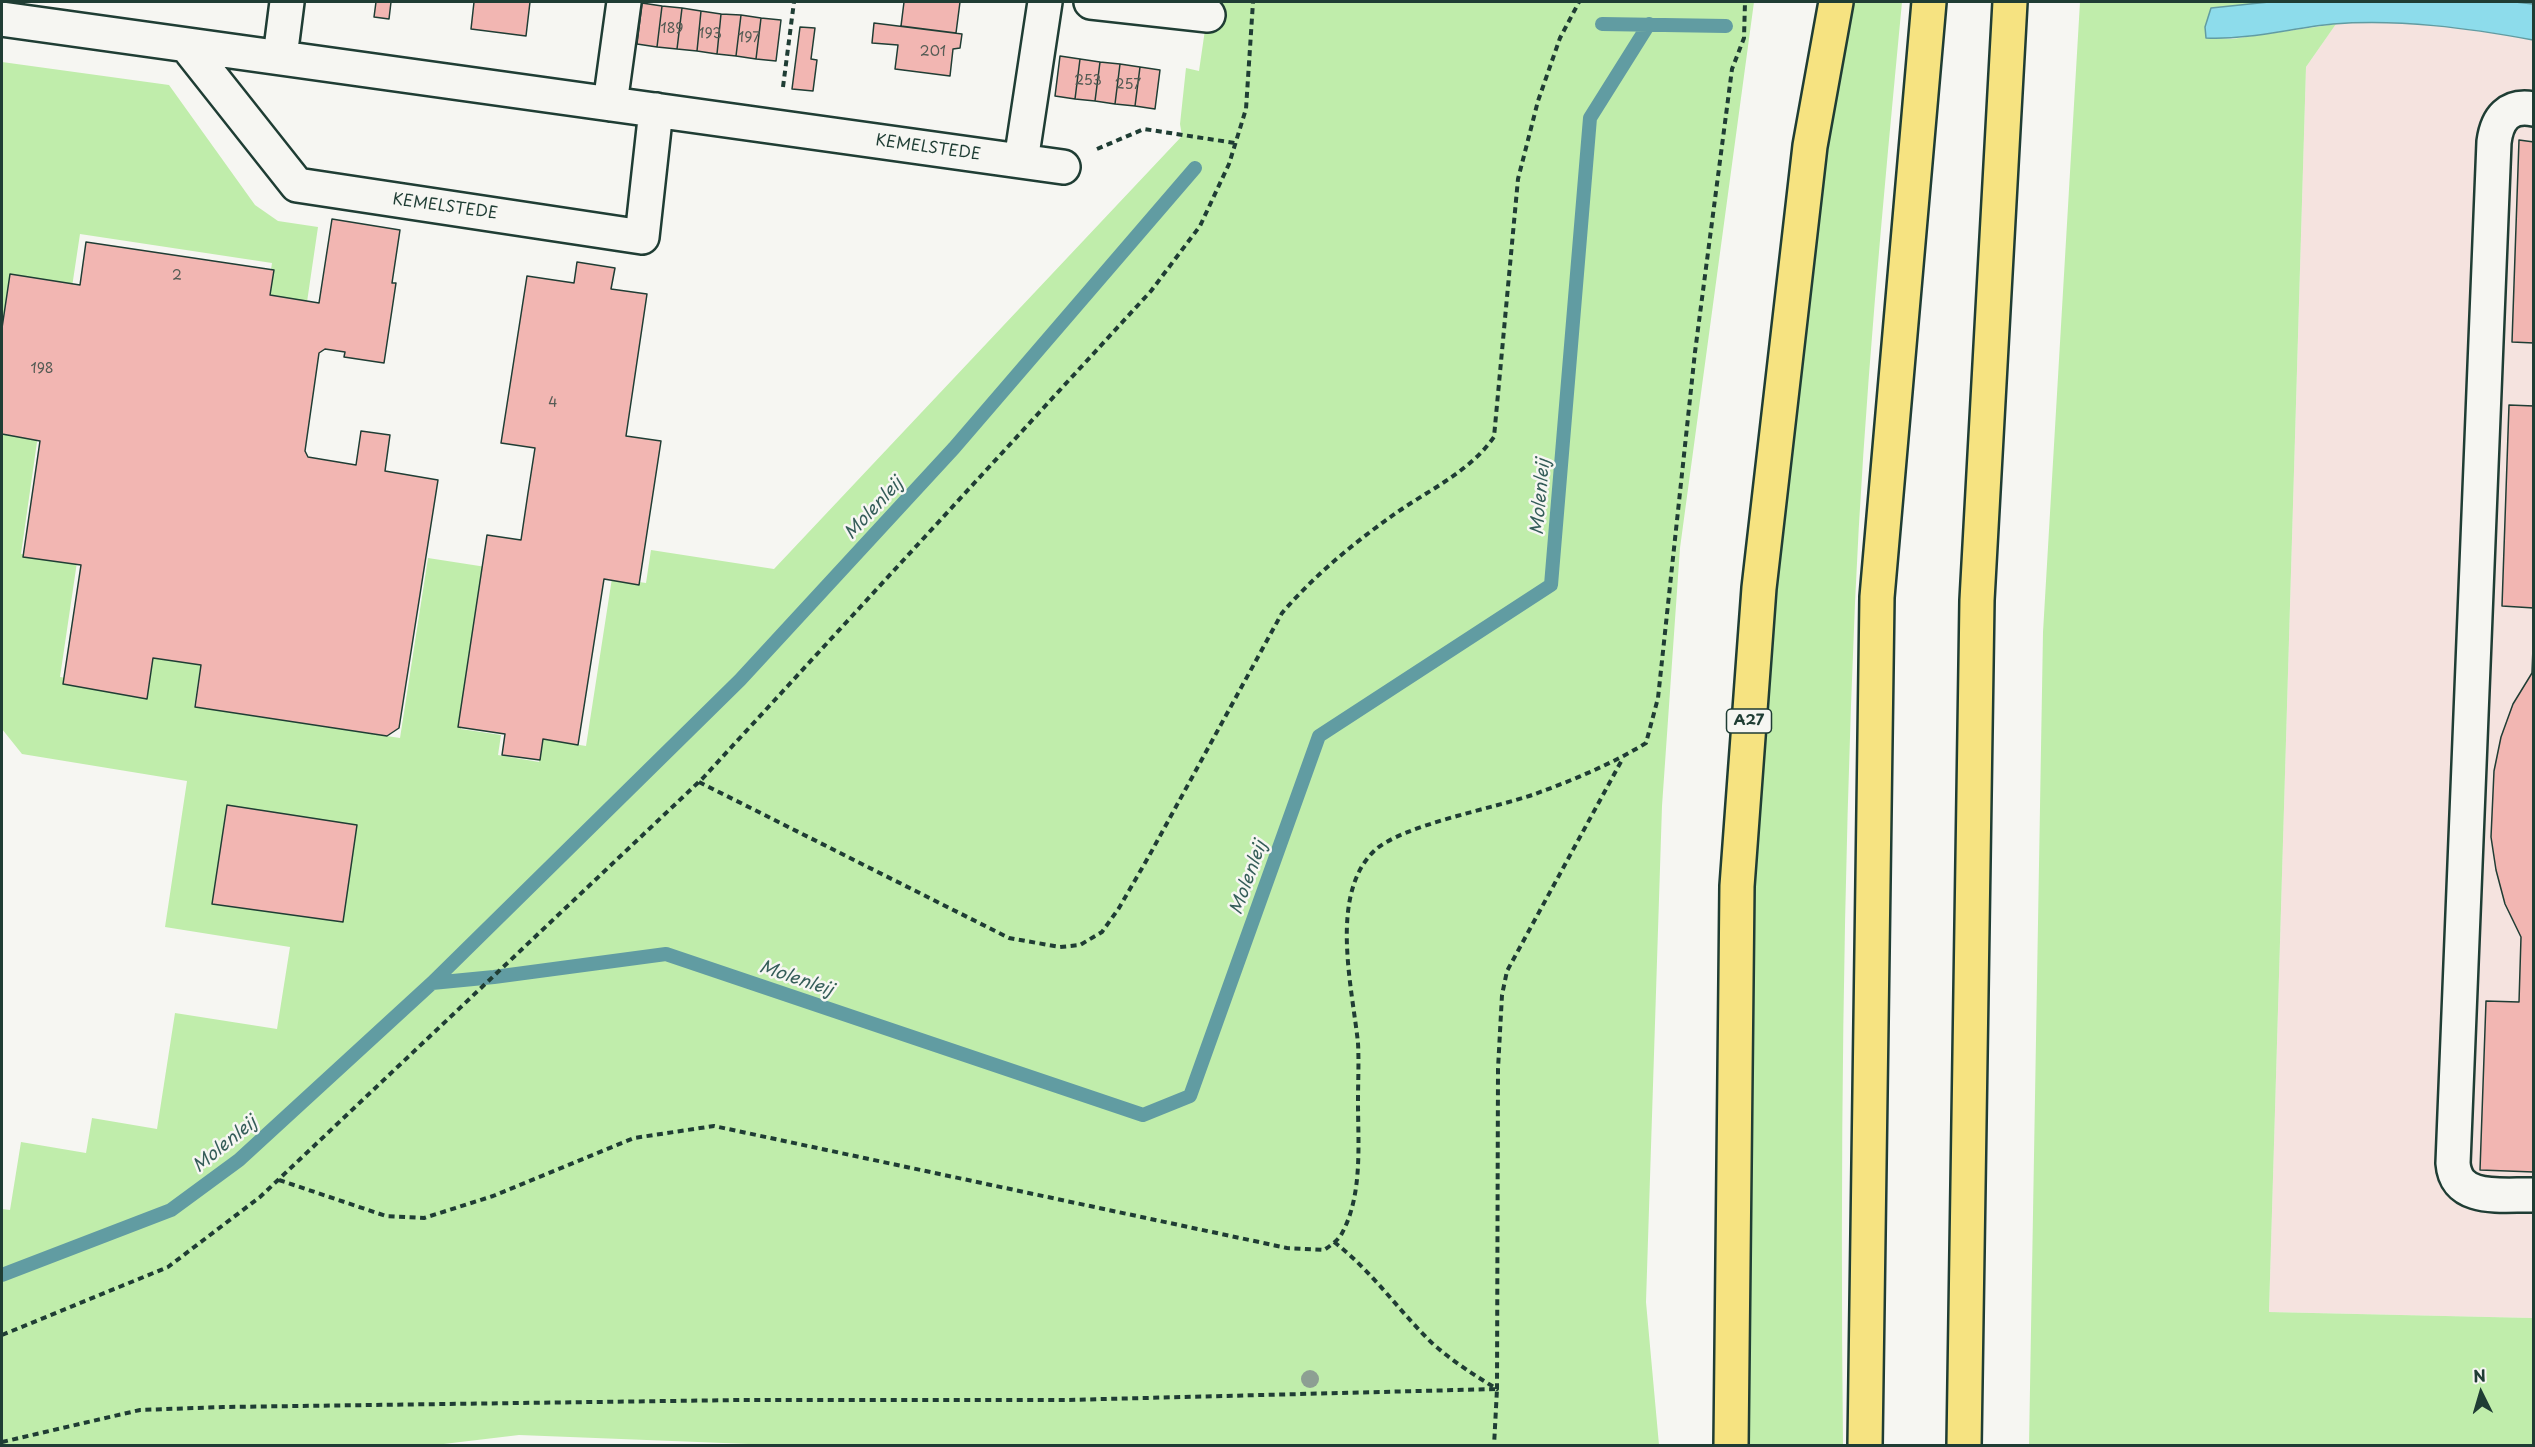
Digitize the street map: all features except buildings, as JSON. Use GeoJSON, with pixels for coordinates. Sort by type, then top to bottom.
{"type":"FeatureCollection","features":[{"type":"Feature","properties":{"kind":"highway","name":"A27"},"geometry":{"type":"LineString","coordinates":[[1731,1446],[1737,886],[1759,588],[1810,146],[1836,2]]}},
{"type":"Feature","properties":{"kind":"highway"},"geometry":{"type":"LineString","coordinates":[[1865,1446],[1877,597],[1929,2]]}},
{"type":"Feature","properties":{"kind":"highway"},"geometry":{"type":"LineString","coordinates":[[1964,1446],[1977,600],[2010,2]]}},
{"type":"Feature","properties":{"kind":"street"},"geometry":{"type":"LineString","coordinates":[[280,57],[287,2]]}},
{"type":"Feature","properties":{"kind":"street"},"geometry":{"type":"LineString","coordinates":[[610,104],[624,2]]}},
{"type":"Feature","properties":{"kind":"street"},"geometry":{"type":"LineString","coordinates":[[1021,161],[1045,2]]}},
{"type":"Feature","properties":{"kind":"street"},"geometry":{"type":"LineString","coordinates":[[1091,2],[1208,15]]}},
{"type":"Feature","properties":{"kind":"street","name":"KEMELSTEDE"},"geometry":{"type":"LineString","coordinates":[[2,19],[1063,167]]}},
{"type":"Feature","properties":{"kind":"street","name":"KEMELSTEDE"},"geometry":{"type":"LineString","coordinates":[[187,46],[297,185],[642,237],[656,110]]}},
{"type":"Feature","properties":{"kind":"street"},"geometry":{"type":"LineString","coordinates":[[2534,109],[2518,108],[2504,115],[2496,127],[2494,142],[2453,1163],[2454,1174],[2465,1189],[2477,1193],[2534,1195]]}},
{"type":"Feature","properties":{"kind":"path"},"geometry":{"type":"LineString","coordinates":[[778,127],[794,2]]}},
{"type":"Feature","properties":{"kind":"path"},"geometry":{"type":"LineString","coordinates":[[2,1335],[168,1267],[279,1180],[699,782],[1151,291],[1200,226],[1235,143],[1246,109],[1253,2]]}},
{"type":"Feature","properties":{"kind":"path"},"geometry":{"type":"LineString","coordinates":[[699,782],[1010,938],[1060,947],[1080,945],[1102,932],[1143,867],[1282,613],[1306,584],[1389,518],[1482,454],[1494,438],[1518,179],[1538,101],[1560,38],[1579,2]]}},
{"type":"Feature","properties":{"kind":"path"},"geometry":{"type":"LineString","coordinates":[[279,1180],[386,1216],[424,1218],[493,1196],[634,1138],[714,1126],[1287,1248],[1324,1250],[1334,1242],[1340,1237],[1350,1212],[1358,1168],[1358,1047],[1347,936],[1350,899],[1354,879],[1360,867],[1375,850],[1399,835],[1536,794],[1623,757],[1646,742],[1658,698],[1695,352],[1732,69],[1744,38],[1745,2]]}},
{"type":"Feature","properties":{"kind":"path"},"geometry":{"type":"LineString","coordinates":[[1063,167],[1113,141],[1144,129],[1235,143]]}},
{"type":"Feature","properties":{"kind":"path"},"geometry":{"type":"LineString","coordinates":[[1494,1446],[1497,1389],[1498,1069],[1507,971],[1623,757]]}},
{"type":"Feature","properties":{"kind":"path"},"geometry":{"type":"LineString","coordinates":[[1334,1242],[1357,1259],[1432,1342],[1463,1368],[1497,1389]]}},
{"type":"Feature","properties":{"kind":"path"},"geometry":{"type":"LineString","coordinates":[[2,1442],[140,1410],[223,1407],[742,1400],[1066,1400],[1497,1389]]}},
{"type":"Feature","properties":{"kind":"shaded area"},"geometry":{"type":"Polygon","coordinates":[[[2351,2],[2533,2],[2533,1318],[2269,1312],[2306,67],[2351,2]]]}},
{"type":"Feature","properties":{"kind":"green space"},"geometry":{"type":"Polygon","coordinates":[[[1209,2],[1754,2],[1680,548],[1662,806],[1646,1302],[1659,1445],[774,1445],[519,1435],[427,1446],[2,1445],[2,1209],[10,1210],[21,1142],[86,1153],[92,1118],[157,1129],[175,1013],[277,1029],[290,947],[165,927],[187,781],[22,754],[2,729],[2,430],[38,435],[21,554],[77,562],[60,677],[144,690],[150,654],[201,662],[194,707],[400,738],[428,558],[486,567],[461,729],[501,735],[498,755],[539,762],[543,739],[586,746],[612,578],[646,583],[651,550],[774,569],[1182,136],[1180,124],[1186,68],[1199,71],[1209,2]]]}},
{"type":"Feature","properties":{"kind":"green space"},"geometry":{"type":"Polygon","coordinates":[[[1844,2],[1902,2],[1869,377],[1855,603],[1843,1024],[1843,1445],[1738,1446],[1752,829],[1772,558],[1844,2]]]}},
{"type":"Feature","properties":{"kind":"green space"},"geometry":{"type":"Polygon","coordinates":[[[2080,2],[2269,2],[2211,8],[2206,37],[2232,39],[2336,24],[2306,67],[2269,1312],[2533,1318],[2533,1445],[2029,1446],[2043,632],[2080,2]]]}},
{"type":"Feature","properties":{"kind":"green space"},"geometry":{"type":"Polygon","coordinates":[[[2,62],[169,85],[255,205],[278,221],[318,227],[307,302],[267,296],[272,263],[80,234],[72,287],[13,278],[2,354],[2,62]]]}},
{"type":"Feature","properties":{"kind":"water"},"geometry":{"type":"Polygon","coordinates":[[[2269,2],[2515,2],[2533,4],[2533,40],[2459,28],[2383,23],[2333,24],[2254,36],[2206,38],[2205,27],[2211,8],[2269,2]]]}},
{"type":"Feature","properties":{"kind":"waterway","name":"Molenleij"},"geometry":{"type":"LineString","coordinates":[[1602,24],[1726,26]]}},
{"type":"Feature","properties":{"kind":"waterway","name":"Molenleij"},"geometry":{"type":"LineString","coordinates":[[432,983],[666,954],[1143,1115],[1190,1096],[1319,736],[1551,585],[1590,118],[1649,24]]}},
{"type":"Feature","properties":{"kind":"waterway","name":"Molenleij"},"geometry":{"type":"LineString","coordinates":[[2,1275],[171,1210],[239,1160],[432,983],[740,680],[954,448],[1195,168]]}}]}
